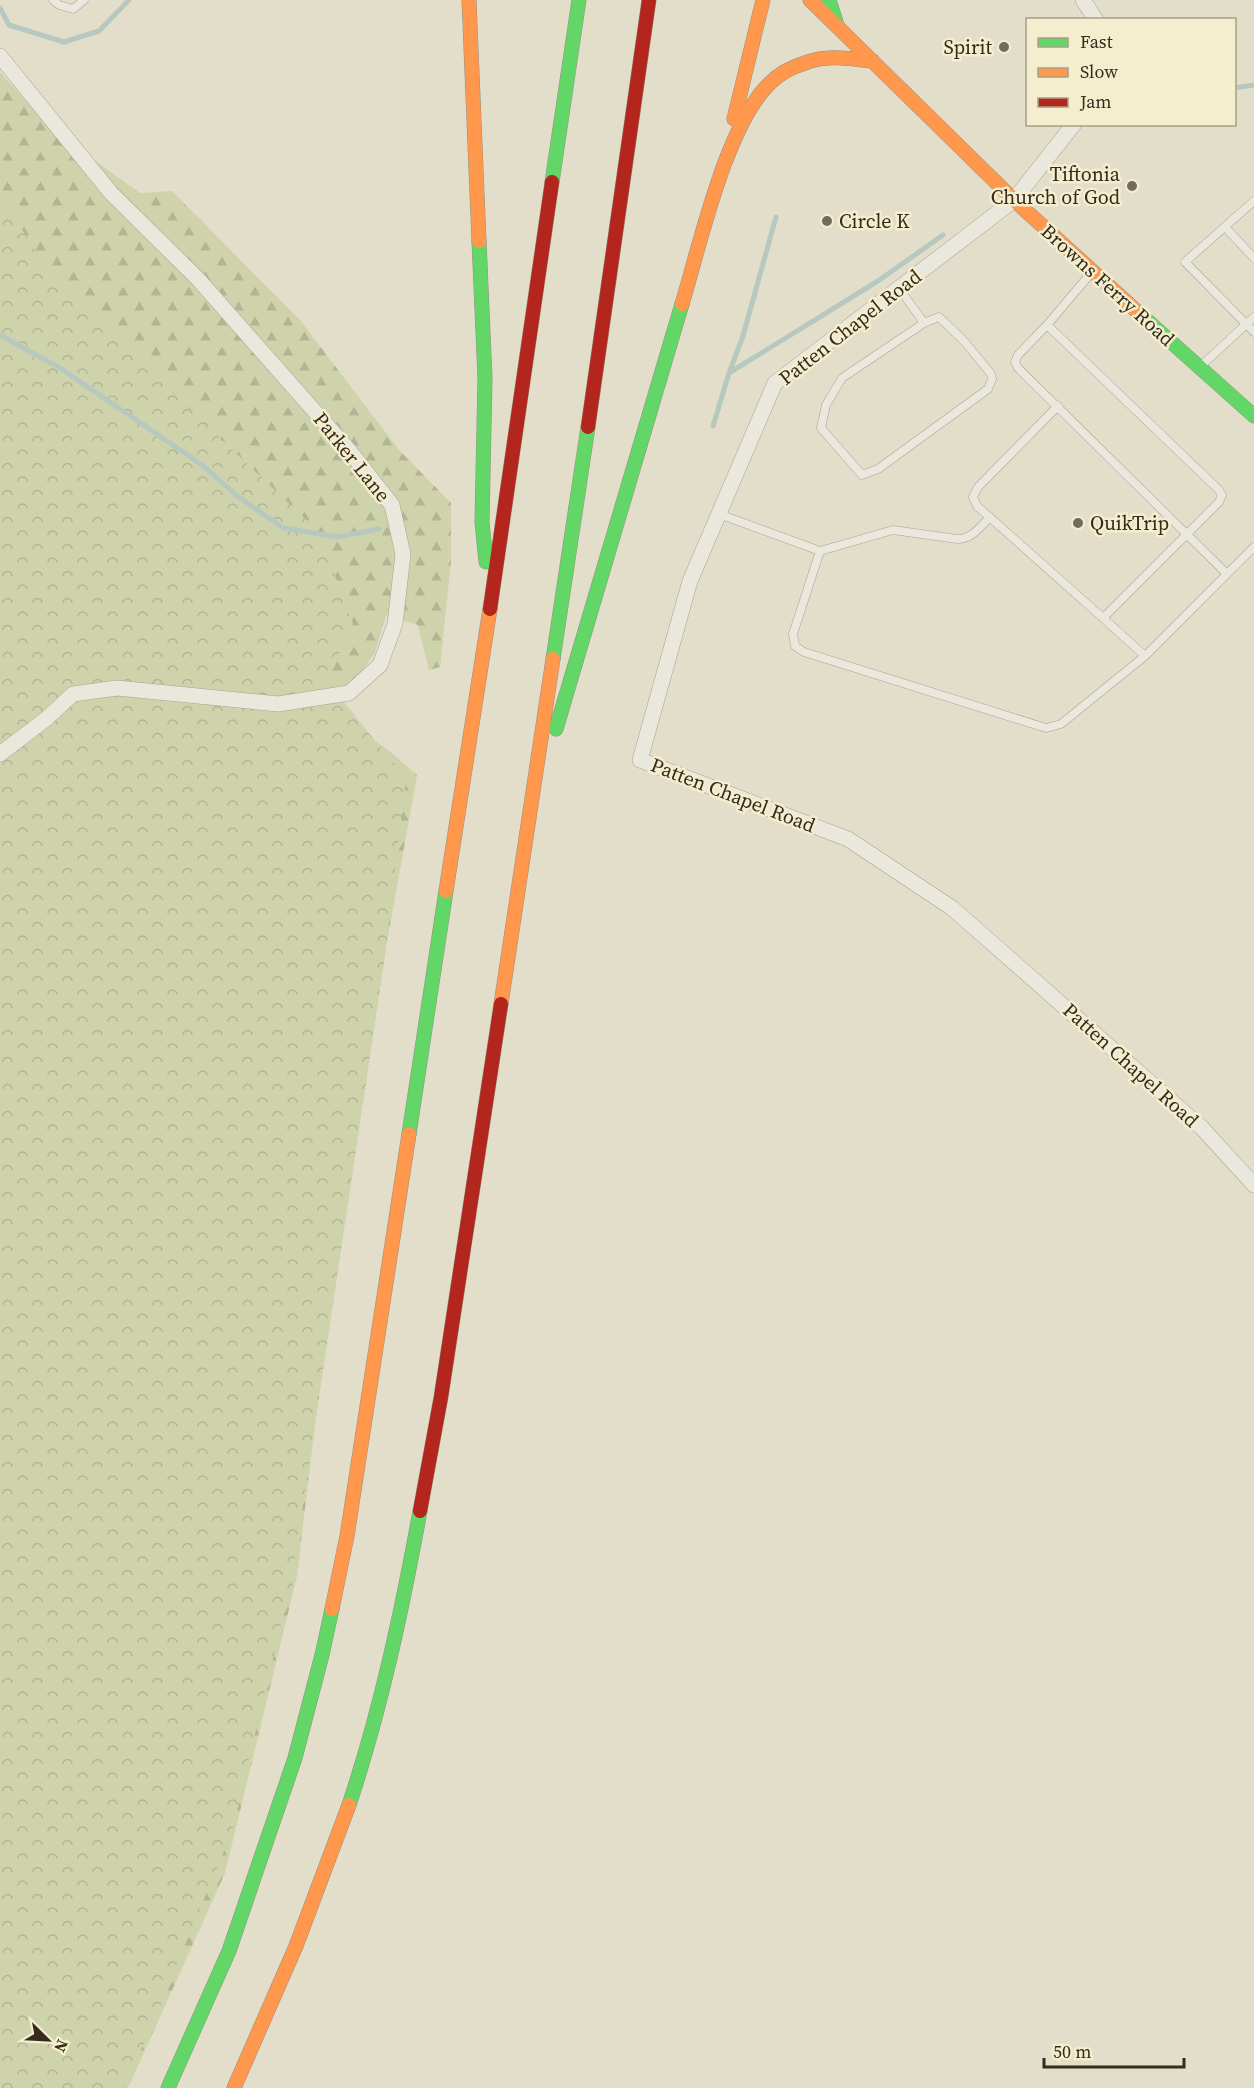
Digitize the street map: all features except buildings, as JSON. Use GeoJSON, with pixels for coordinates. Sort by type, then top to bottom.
{"type":"FeatureCollection","features":[{"type":"Feature","properties":{"kind":"main road"},"geometry":{"type":"LineString","coordinates":[[469,0],[485,378],[482,522],[490,602]]}},
{"type":"Feature","properties":{"kind":"main road"},"geometry":{"type":"LineString","coordinates":[[168,2088],[220,1972],[295,1758],[322,1655],[347,1536],[490,602],[579,0]]}},
{"type":"Feature","properties":{"kind":"main road"},"geometry":{"type":"LineString","coordinates":[[234,2088],[276,1997],[318,1894],[357,1778],[398,1626],[419,1525],[441,1397],[579,489],[649,0]]}},
{"type":"Feature","properties":{"kind":"main road"},"geometry":{"type":"LineString","coordinates":[[527,828],[719,181],[763,0]]}},
{"type":"Feature","properties":{"kind":"main road","name":"Browns Ferry Road"},"geometry":{"type":"LineString","coordinates":[[810,0],[1014,200],[1254,416]]}},
{"type":"Feature","properties":{"kind":"main road"},"geometry":{"type":"LineString","coordinates":[[829,0],[837,25]]}},
{"type":"Feature","properties":{"kind":"main road"},"geometry":{"type":"LineString","coordinates":[[719,181],[740,127],[758,95],[783,72],[806,62],[834,57],[873,61]]}},
{"type":"Feature","properties":{"kind":"street"},"geometry":{"type":"LineString","coordinates":[[1083,0],[1095,18]]}},
{"type":"Feature","properties":{"kind":"street","name":"Parker Lane"},"geometry":{"type":"LineString","coordinates":[[0,56],[111,193],[198,279],[348,449],[392,505],[404,554],[395,624],[380,665],[349,693],[278,704],[117,688],[73,694],[46,719],[0,754]]}},
{"type":"Feature","properties":{"kind":"street","name":"Patten Chapel Road"},"geometry":{"type":"LineString","coordinates":[[1072,126],[1014,200],[775,383],[690,581],[640,760],[848,839],[952,908],[1202,1128],[1254,1185]]}},
{"type":"Feature","properties":{"kind":"lane"},"geometry":{"type":"LineString","coordinates":[[54,0],[59,5],[72,9],[84,0]]}},
{"type":"Feature","properties":{"kind":"lane"},"geometry":{"type":"LineString","coordinates":[[1254,201],[1185,262],[1254,332]]}},
{"type":"Feature","properties":{"kind":"lane"},"geometry":{"type":"LineString","coordinates":[[1225,227],[1254,258]]}},
{"type":"Feature","properties":{"kind":"lane"},"geometry":{"type":"LineString","coordinates":[[1093,271],[1018,355],[1015,362],[1018,368],[1227,574]]}},
{"type":"Feature","properties":{"kind":"lane"},"geometry":{"type":"LineString","coordinates":[[899,288],[924,323]]}},
{"type":"Feature","properties":{"kind":"lane"},"geometry":{"type":"LineString","coordinates":[[939,317],[947,323],[991,374],[992,379],[988,388],[878,469],[862,475],[821,428],[826,405],[842,378],[924,323],[939,317]]}},
{"type":"Feature","properties":{"kind":"lane"},"geometry":{"type":"LineString","coordinates":[[1200,367],[1254,317]]}},
{"type":"Feature","properties":{"kind":"lane"},"geometry":{"type":"LineString","coordinates":[[1047,325],[1222,495],[1219,501],[1103,618]]}},
{"type":"Feature","properties":{"kind":"lane"},"geometry":{"type":"LineString","coordinates":[[1058,406],[978,487],[973,497],[977,506],[1145,656]]}},
{"type":"Feature","properties":{"kind":"lane"},"geometry":{"type":"LineString","coordinates":[[719,514],[820,551],[893,530],[966,539],[990,517]]}},
{"type":"Feature","properties":{"kind":"lane"},"geometry":{"type":"LineString","coordinates":[[820,551],[793,634],[795,646],[804,652],[1046,728],[1060,724],[1145,656],[1254,547]]}},
{"type":"Feature","properties":{"kind":"green space"},"geometry":{"type":"Polygon","coordinates":[[[0,72],[52,130],[140,193],[172,191],[300,320],[399,450],[451,503],[451,563],[440,667],[429,670],[418,625],[386,615],[375,653],[333,711],[387,749],[417,775],[343,1188],[297,1576],[225,1873],[128,2088],[0,2088],[0,72]]]}},
{"type":"Feature","properties":{"kind":"green space"},"geometry":{"type":"Polygon","coordinates":[[[0,195],[55,281],[318,531],[353,624],[326,680],[406,779],[385,956],[292,1578],[232,1832],[142,2048],[121,2088],[0,2088],[0,195]]]}},
{"type":"Feature","properties":{"kind":"waterway"},"geometry":{"type":"LineString","coordinates":[[0,8],[9,25],[64,42],[99,31],[129,0]]}},
{"type":"Feature","properties":{"kind":"waterway"},"geometry":{"type":"LineString","coordinates":[[1236,88],[1254,85]]}},
{"type":"Feature","properties":{"kind":"waterway"},"geometry":{"type":"LineString","coordinates":[[729,373],[743,336],[776,217]]}},
{"type":"Feature","properties":{"kind":"waterway"},"geometry":{"type":"LineString","coordinates":[[713,426],[729,373],[878,281],[943,235]]}},
{"type":"Feature","properties":{"kind":"waterway"},"geometry":{"type":"LineString","coordinates":[[0,335],[60,368],[202,465],[236,495],[283,528],[338,537],[379,529]]}},
{"type":"Feature","properties":{"kind":"traffic: fast"},"geometry":{"type":"LineString","coordinates":[[552,182],[579,0]]}},
{"type":"Feature","properties":{"kind":"traffic: fast"},"geometry":{"type":"LineString","coordinates":[[829,0],[837,25]]}},
{"type":"Feature","properties":{"kind":"traffic: fast"},"geometry":{"type":"LineString","coordinates":[[479,241],[485,378],[482,522],[486,562]]}},
{"type":"Feature","properties":{"kind":"traffic: fast"},"geometry":{"type":"LineString","coordinates":[[556,729],[682,304]]}},
{"type":"Feature","properties":{"kind":"traffic: fast"},"geometry":{"type":"LineString","coordinates":[[1141,315],[1254,416]]}},
{"type":"Feature","properties":{"kind":"traffic: fast"},"geometry":{"type":"LineString","coordinates":[[553,659],[588,427]]}},
{"type":"Feature","properties":{"kind":"traffic: fast"},"geometry":{"type":"LineString","coordinates":[[409,1134],[446,891]]}},
{"type":"Feature","properties":{"kind":"traffic: fast"},"geometry":{"type":"LineString","coordinates":[[349,1805],[390,1659],[420,1511]]}},
{"type":"Feature","properties":{"kind":"traffic: fast"},"geometry":{"type":"LineString","coordinates":[[168,2088],[229,1951],[295,1758],[332,1609]]}},
{"type":"Feature","properties":{"kind":"traffic: slow"},"geometry":{"type":"LineString","coordinates":[[469,0],[479,241]]}},
{"type":"Feature","properties":{"kind":"traffic: slow"},"geometry":{"type":"LineString","coordinates":[[734,119],[763,0]]}},
{"type":"Feature","properties":{"kind":"traffic: slow"},"geometry":{"type":"LineString","coordinates":[[810,0],[1014,200],[1141,315]]}},
{"type":"Feature","properties":{"kind":"traffic: slow"},"geometry":{"type":"LineString","coordinates":[[682,304],[716,187],[740,127],[754,102],[770,83],[786,71],[814,60],[847,58],[873,61]]}},
{"type":"Feature","properties":{"kind":"traffic: slow"},"geometry":{"type":"LineString","coordinates":[[446,891],[490,609]]}},
{"type":"Feature","properties":{"kind":"traffic: slow"},"geometry":{"type":"LineString","coordinates":[[501,1004],[553,659]]}},
{"type":"Feature","properties":{"kind":"traffic: slow"},"geometry":{"type":"LineString","coordinates":[[332,1609],[347,1536],[409,1134]]}},
{"type":"Feature","properties":{"kind":"traffic: slow"},"geometry":{"type":"LineString","coordinates":[[234,2088],[296,1946],[349,1805]]}},
{"type":"Feature","properties":{"kind":"traffic: jam"},"geometry":{"type":"LineString","coordinates":[[588,427],[649,0]]}},
{"type":"Feature","properties":{"kind":"traffic: jam"},"geometry":{"type":"LineString","coordinates":[[490,609],[552,182]]}},
{"type":"Feature","properties":{"kind":"traffic: jam"},"geometry":{"type":"LineString","coordinates":[[420,1511],[441,1397],[501,1004]]}},
{"type":"Feature","properties":{"kind":"place","name":"Spirit"},"geometry":{"type":"Point","coordinates":[1004,47]}},
{"type":"Feature","properties":{"kind":"place","name":"Tiftonia Church of God"},"geometry":{"type":"Point","coordinates":[1132,186]}},
{"type":"Feature","properties":{"kind":"place","name":"Circle K"},"geometry":{"type":"Point","coordinates":[827,221]}},
{"type":"Feature","properties":{"kind":"place","name":"QuikTrip"},"geometry":{"type":"Point","coordinates":[1078,523]}}]}
